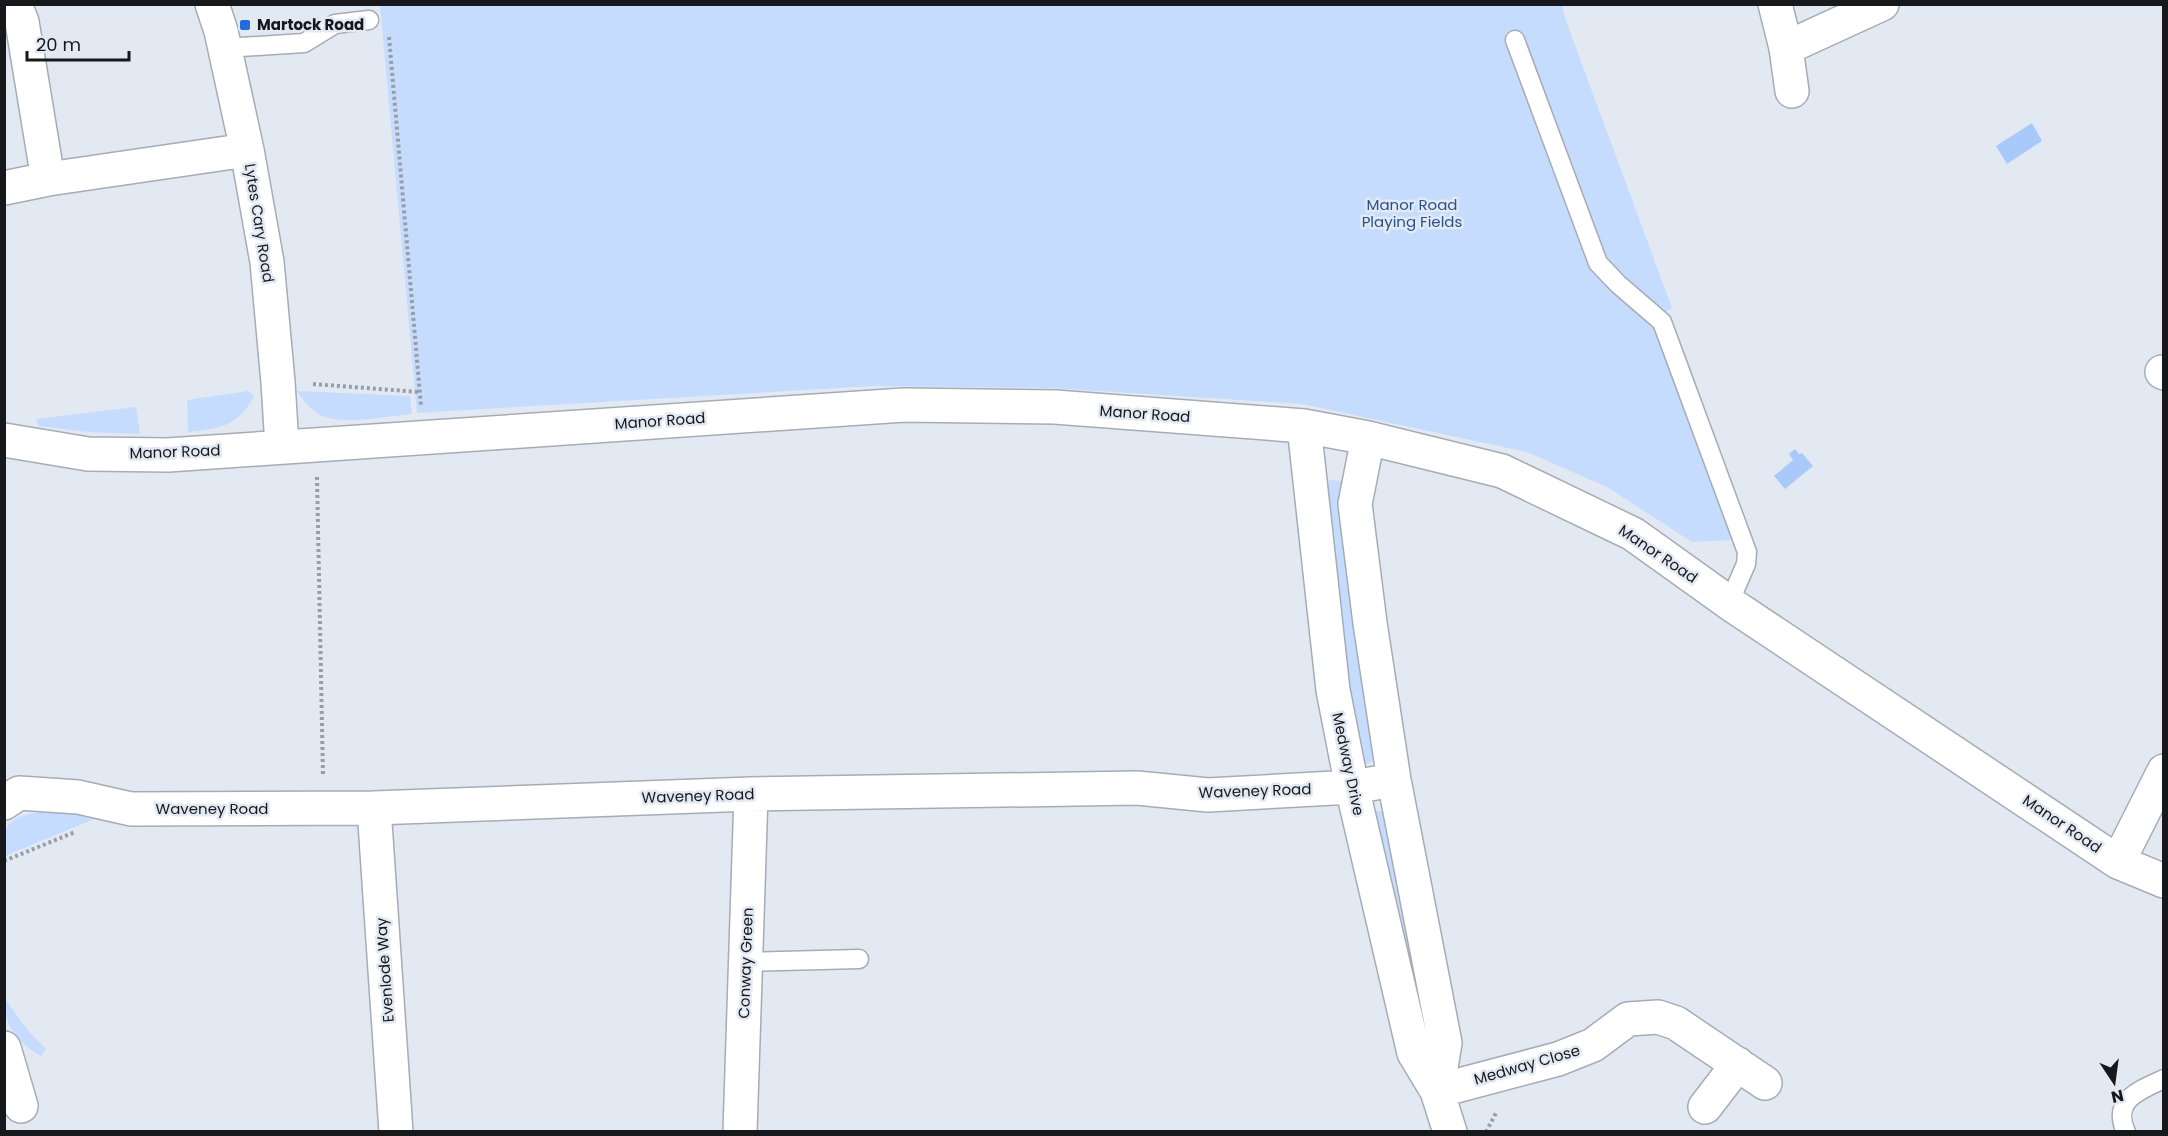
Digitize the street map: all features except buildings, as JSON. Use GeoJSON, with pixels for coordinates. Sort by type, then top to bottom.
{"type":"FeatureCollection","features":[{"type":"Feature","properties":{"kind":"street"},"geometry":{"type":"LineString","coordinates":[[15,4],[22,22],[48,179]]}},
{"type":"Feature","properties":{"kind":"street","name":"Lytes Cary Road"},"geometry":{"type":"LineString","coordinates":[[212,4],[225,48],[247,150],[267,262],[282,446]]}},
{"type":"Feature","properties":{"kind":"street"},"geometry":{"type":"LineString","coordinates":[[1775,4],[1786,48],[1792,91]]}},
{"type":"Feature","properties":{"kind":"street"},"geometry":{"type":"LineString","coordinates":[[1786,48],[1882,4]]}},
{"type":"Feature","properties":{"kind":"street"},"geometry":{"type":"LineString","coordinates":[[4,188],[48,179],[247,150]]}},
{"type":"Feature","properties":{"kind":"street","name":"Manor Road"},"geometry":{"type":"LineString","coordinates":[[4,440],[88,454],[168,454],[904,405],[1055,407],[1304,426],[1368,438],[1502,471],[1633,534],[1729,603],[2118,862],[2163,881]]}},
{"type":"Feature","properties":{"kind":"street","name":"Medway Drive"},"geometry":{"type":"LineString","coordinates":[[1304,426],[1333,690],[1352,787],[1414,1053],[1437,1091],[1450,1131]]}},
{"type":"Feature","properties":{"kind":"street","name":"Medway Drive"},"geometry":{"type":"LineString","coordinates":[[1368,438],[1355,504],[1394,780],[1445,1043],[1437,1091]]}},
{"type":"Feature","properties":{"kind":"street"},"geometry":{"type":"LineString","coordinates":[[2118,862],[2163,771]]}},
{"type":"Feature","properties":{"kind":"street","name":"Waveney Road"},"geometry":{"type":"LineString","coordinates":[[4,803],[20,793],[78,797],[131,809],[374,808],[751,794],[1137,788],[1208,795],[1352,787],[1394,780]]}},
{"type":"Feature","properties":{"kind":"street","name":"Conway Green"},"geometry":{"type":"LineString","coordinates":[[740,1131],[751,794]]}},
{"type":"Feature","properties":{"kind":"street","name":"Evenlode Way"},"geometry":{"type":"LineString","coordinates":[[374,808],[396,1131]]}},
{"type":"Feature","properties":{"kind":"street","name":"Medway Close"},"geometry":{"type":"LineString","coordinates":[[1437,1091],[1558,1059],[1593,1045],[1628,1019],[1658,1017],[1676,1023],[1765,1083]]}},
{"type":"Feature","properties":{"kind":"street"},"geometry":{"type":"LineString","coordinates":[[4,1048],[21,1106]]}},
{"type":"Feature","properties":{"kind":"street"},"geometry":{"type":"LineString","coordinates":[[1705,1107],[1738,1064]]}},
{"type":"Feature","properties":{"kind":"lane"},"geometry":{"type":"LineString","coordinates":[[225,48],[304,43],[335,24],[369,20]]}},
{"type":"Feature","properties":{"kind":"lane"},"geometry":{"type":"LineString","coordinates":[[1515,40],[1598,263],[1618,284],[1662,322],[1747,552],[1746,564],[1729,603]]}},
{"type":"Feature","properties":{"kind":"lane"},"geometry":{"type":"LineString","coordinates":[[746,962],[859,959]]}},
{"type":"Feature","properties":{"kind":"lane"},"geometry":{"type":"LineString","coordinates":[[2126,1131],[2122,1124],[2122,1106],[2134,1092],[2163,1079]]}},
{"type":"Feature","properties":{"kind":"path"},"geometry":{"type":"LineString","coordinates":[[388,28],[424,437]]}},
{"type":"Feature","properties":{"kind":"path"},"geometry":{"type":"LineString","coordinates":[[278,382],[420,392]]}},
{"type":"Feature","properties":{"kind":"path"},"geometry":{"type":"LineString","coordinates":[[316,444],[324,808]]}},
{"type":"Feature","properties":{"kind":"path"},"geometry":{"type":"LineString","coordinates":[[4,861],[79,831]]}},
{"type":"Feature","properties":{"kind":"green space","name":"Manor Road Playing Fields"},"geometry":{"type":"Polygon","coordinates":[[[380,5],[1562,5],[1672,308],[1652,320],[1733,540],[1692,542],[1607,487],[1527,452],[1302,404],[1051,388],[873,386],[417,413],[380,5]]]}},
{"type":"Feature","properties":{"kind":"green space"},"geometry":{"type":"Polygon","coordinates":[[[248,391],[254,396],[235,420],[219,427],[188,432],[187,400],[248,391]]]}},
{"type":"Feature","properties":{"kind":"green space"},"geometry":{"type":"Polygon","coordinates":[[[297,391],[410,396],[412,414],[362,420],[325,417],[315,412],[297,391]]]}},
{"type":"Feature","properties":{"kind":"green space"},"geometry":{"type":"Polygon","coordinates":[[[136,407],[140,434],[87,432],[38,426],[36,419],[136,407]]]}},
{"type":"Feature","properties":{"kind":"green space"},"geometry":{"type":"Polygon","coordinates":[[[1329,480],[1343,481],[1375,752],[1372,761],[1367,764],[1361,762],[1357,754],[1327,517],[1329,480]]]}},
{"type":"Feature","properties":{"kind":"green space"},"geometry":{"type":"Polygon","coordinates":[[[61,811],[94,819],[5,856],[5,832],[14,820],[29,814],[61,811]]]}},
{"type":"Feature","properties":{"kind":"green space"},"geometry":{"type":"Polygon","coordinates":[[[1381,811],[1385,816],[1436,1072],[1371,813],[1381,811]]]}},
{"type":"Feature","properties":{"kind":"green space"},"geometry":{"type":"Polygon","coordinates":[[[5,999],[30,1033],[46,1049],[41,1056],[14,1033],[7,1018],[5,999]]]}},
{"type":"Feature","properties":{"kind":"shaded area"},"geometry":{"type":"Polygon","coordinates":[[[2032,123],[2042,141],[2007,164],[1996,146],[2032,123]]]}},
{"type":"Feature","properties":{"kind":"shaded area"},"geometry":{"type":"Polygon","coordinates":[[[1795,449],[1799,454],[1802,453],[1813,466],[1785,489],[1774,476],[1793,460],[1789,454],[1795,449]]]}},
{"type":"Feature","properties":{"kind":"place","name":"Martock Road"},"geometry":{"type":"Point","coordinates":[245,25]}}]}
